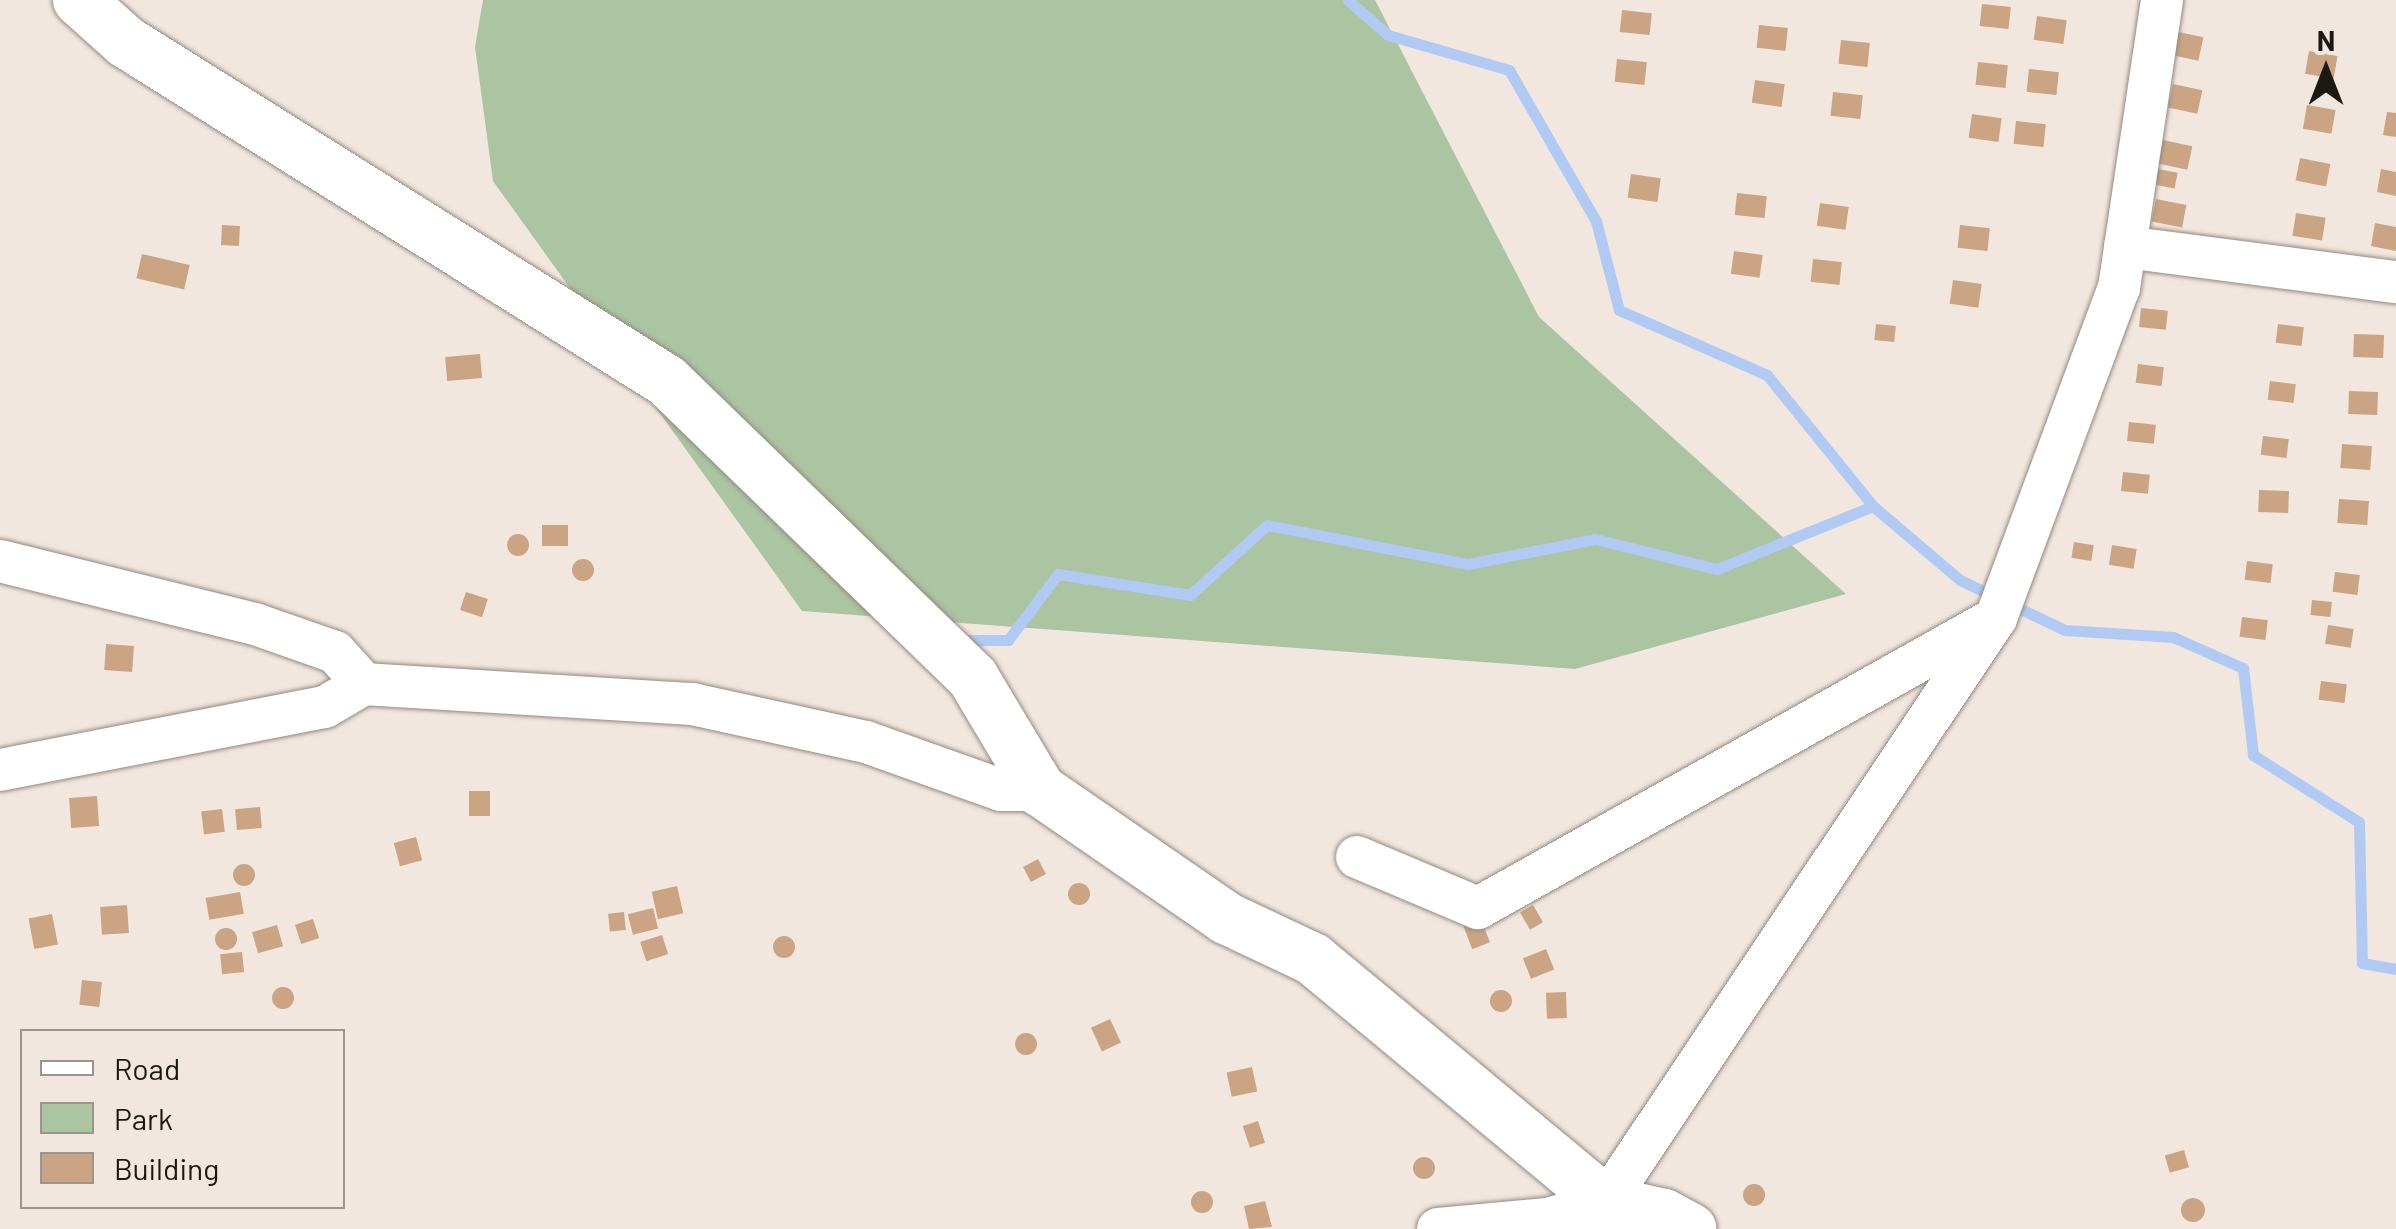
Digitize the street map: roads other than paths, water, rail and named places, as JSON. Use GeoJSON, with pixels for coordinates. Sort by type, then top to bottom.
{"type":"FeatureCollection","features":[{"type":"Feature","properties":{"kind":"street"},"geometry":{"type":"LineString","coordinates":[[79,0],[126,42],[666,381],[972,678],[1040,790],[1226,918],[1312,958],[1601,1216]]}},
{"type":"Feature","properties":{"kind":"street"},"geometry":{"type":"LineString","coordinates":[[1601,1216],[1996,618],[2119,288],[2162,0]]}},
{"type":"Feature","properties":{"kind":"street"},"geometry":{"type":"LineString","coordinates":[[2125,246],[2396,282]]}},
{"type":"Feature","properties":{"kind":"street"},"geometry":{"type":"LineString","coordinates":[[0,561],[254,624],[335,652],[364,684]]}},
{"type":"Feature","properties":{"kind":"street"},"geometry":{"type":"LineString","coordinates":[[1357,857],[1478,908],[1996,618]]}},
{"type":"Feature","properties":{"kind":"street"},"geometry":{"type":"LineString","coordinates":[[0,770],[325,707],[364,684],[692,704],[866,742],[1001,790],[1040,790]]}},
{"type":"Feature","properties":{"kind":"street"},"geometry":{"type":"LineString","coordinates":[[1438,1229],[1548,1219],[1664,1215],[1690,1229]]}},
{"type":"Feature","properties":{"kind":"waterway"},"geometry":{"type":"LineString","coordinates":[[1348,0],[1388,35],[1509,70],[1596,221],[1619,310],[1767,375],[1873,506],[1960,580],[2065,630],[2173,637],[2243,668],[2253,755],[2359,822],[2362,963],[2396,969]]}},
{"type":"Feature","properties":{"kind":"waterway"},"geometry":{"type":"LineString","coordinates":[[964,640],[1008,640],[1058,574],[1190,595],[1267,525],[1468,564],[1595,539],[1717,569],[1873,506]]}}]}
